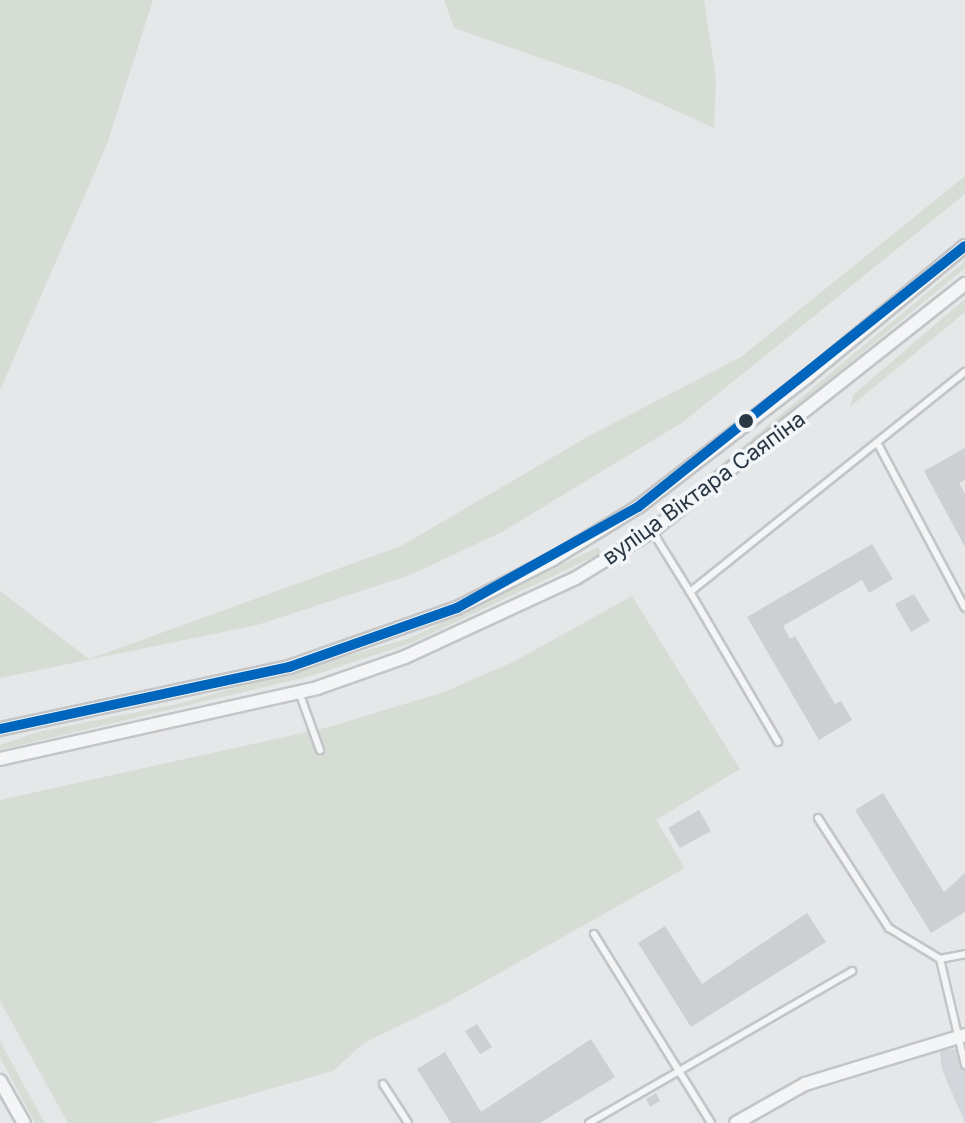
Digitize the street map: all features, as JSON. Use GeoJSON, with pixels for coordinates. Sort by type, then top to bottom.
{"type":"FeatureCollection","features":[{"type":"Feature","properties":{"kind":"street","name":"вуліца Віктара Саяпіна"},"geometry":{"type":"LineString","coordinates":[[0,729],[162,698],[374,639],[496,588],[638,507],[775,403],[965,246]]}},
{"type":"Feature","properties":{"kind":"street","name":"вуліца Віктара Саяпіна"},"geometry":{"type":"LineString","coordinates":[[0,759],[299,692],[471,628],[576,578],[652,531],[965,284]]}},
{"type":"Feature","properties":{"kind":"street"},"geometry":{"type":"LineString","coordinates":[[638,507],[652,531]]}},
{"type":"Feature","properties":{"kind":"street"},"geometry":{"type":"LineString","coordinates":[[736,1123],[805,1084],[962,1035]]}},
{"type":"Feature","properties":{"kind":"street"},"geometry":{"type":"LineString","coordinates":[[0,1081],[24,1123]]}},
{"type":"Feature","properties":{"kind":"lane"},"geometry":{"type":"LineString","coordinates":[[690,592],[879,446],[965,372]]}},
{"type":"Feature","properties":{"kind":"lane"},"geometry":{"type":"LineString","coordinates":[[879,446],[965,608]]}},
{"type":"Feature","properties":{"kind":"lane"},"geometry":{"type":"LineString","coordinates":[[652,531],[778,742]]}},
{"type":"Feature","properties":{"kind":"lane"},"geometry":{"type":"LineString","coordinates":[[299,692],[320,750]]}},
{"type":"Feature","properties":{"kind":"lane"},"geometry":{"type":"LineString","coordinates":[[818,818],[889,928],[940,959],[962,1035],[965,1065]]}},
{"type":"Feature","properties":{"kind":"lane"},"geometry":{"type":"LineString","coordinates":[[594,934],[711,1123]]}},
{"type":"Feature","properties":{"kind":"lane"},"geometry":{"type":"LineString","coordinates":[[940,959],[965,954]]}},
{"type":"Feature","properties":{"kind":"lane"},"geometry":{"type":"LineString","coordinates":[[589,1123],[852,971]]}},
{"type":"Feature","properties":{"kind":"lane"},"geometry":{"type":"LineString","coordinates":[[383,1084],[408,1123]]}},
{"type":"Feature","properties":{"kind":"shaded area"},"geometry":{"type":"Polygon","coordinates":[[[0,0],[153,0],[107,144],[0,390],[0,0]]]}},
{"type":"Feature","properties":{"kind":"shaded area"},"geometry":{"type":"Polygon","coordinates":[[[444,0],[704,0],[716,80],[714,128],[621,86],[454,28],[444,0]]]}},
{"type":"Feature","properties":{"kind":"shaded area"},"geometry":{"type":"Polygon","coordinates":[[[965,176],[965,194],[683,422],[502,532],[410,575],[257,625],[0,678],[0,591],[89,659],[401,546],[589,436],[741,357],[965,176]]]}},
{"type":"Feature","properties":{"kind":"shaded area"},"geometry":{"type":"Polygon","coordinates":[[[965,261],[965,268],[681,502],[682,497],[965,261]]]}},
{"type":"Feature","properties":{"kind":"shaded area"},"geometry":{"type":"Polygon","coordinates":[[[965,299],[965,312],[850,407],[853,395],[965,299]]]}},
{"type":"Feature","properties":{"kind":"shaded area"},"geometry":{"type":"Polygon","coordinates":[[[598,547],[602,553],[411,643],[311,676],[0,750],[0,745],[42,731],[178,704],[410,638],[598,547]]]}},
{"type":"Feature","properties":{"kind":"shaded area"},"geometry":{"type":"Polygon","coordinates":[[[632,596],[740,769],[656,820],[685,868],[448,1002],[364,1043],[333,1071],[150,1123],[68,1123],[0,1001],[0,800],[329,727],[444,692],[515,661],[632,596]]]}},
{"type":"Feature","properties":{"kind":"shaded area"},"geometry":{"type":"Polygon","coordinates":[[[0,1041],[45,1123],[35,1123],[0,1057],[0,1041]]]}},
{"type":"Feature","properties":{"kind":"shaded area"},"geometry":{"type":"Polygon","coordinates":[[[965,1047],[965,1123],[942,1070],[940,1051],[965,1047]]]}},
{"type":"Feature","properties":{"kind":"building"},"geometry":{"type":"Polygon","coordinates":[[[965,448],[965,480],[959,483],[965,494],[965,547],[924,471],[965,448]]]}},
{"type":"Feature","properties":{"kind":"building"},"geometry":{"type":"Polygon","coordinates":[[[872,544],[893,579],[869,593],[862,580],[783,626],[790,639],[795,636],[835,704],[841,701],[852,720],[819,740],[747,617],[872,544]]]}},
{"type":"Feature","properties":{"kind":"building"},"geometry":{"type":"Polygon","coordinates":[[[914,594],[930,621],[911,632],[895,604],[914,594]]]}},
{"type":"Feature","properties":{"kind":"building"},"geometry":{"type":"Polygon","coordinates":[[[883,793],[944,892],[965,873],[965,912],[931,933],[855,810],[883,793]]]}},
{"type":"Feature","properties":{"kind":"building"},"geometry":{"type":"Polygon","coordinates":[[[699,810],[711,831],[680,848],[668,828],[699,810]]]}},
{"type":"Feature","properties":{"kind":"building"},"geometry":{"type":"Polygon","coordinates":[[[807,913],[826,942],[691,1027],[638,943],[665,926],[702,984],[807,913]]]}},
{"type":"Feature","properties":{"kind":"building"},"geometry":{"type":"Polygon","coordinates":[[[477,1024],[492,1047],[480,1054],[465,1031],[477,1024]]]}},
{"type":"Feature","properties":{"kind":"building"},"geometry":{"type":"Polygon","coordinates":[[[591,1039],[615,1077],[540,1123],[451,1123],[417,1069],[445,1052],[481,1112],[591,1039]]]}},
{"type":"Feature","properties":{"kind":"building"},"geometry":{"type":"Polygon","coordinates":[[[656,1093],[660,1101],[650,1107],[646,1099],[656,1093]]]}},
{"type":"Feature","properties":{"kind":"transit line"},"geometry":{"type":"LineString","coordinates":[[0,729],[289,667],[457,608],[638,507],[965,246]]}}]}
